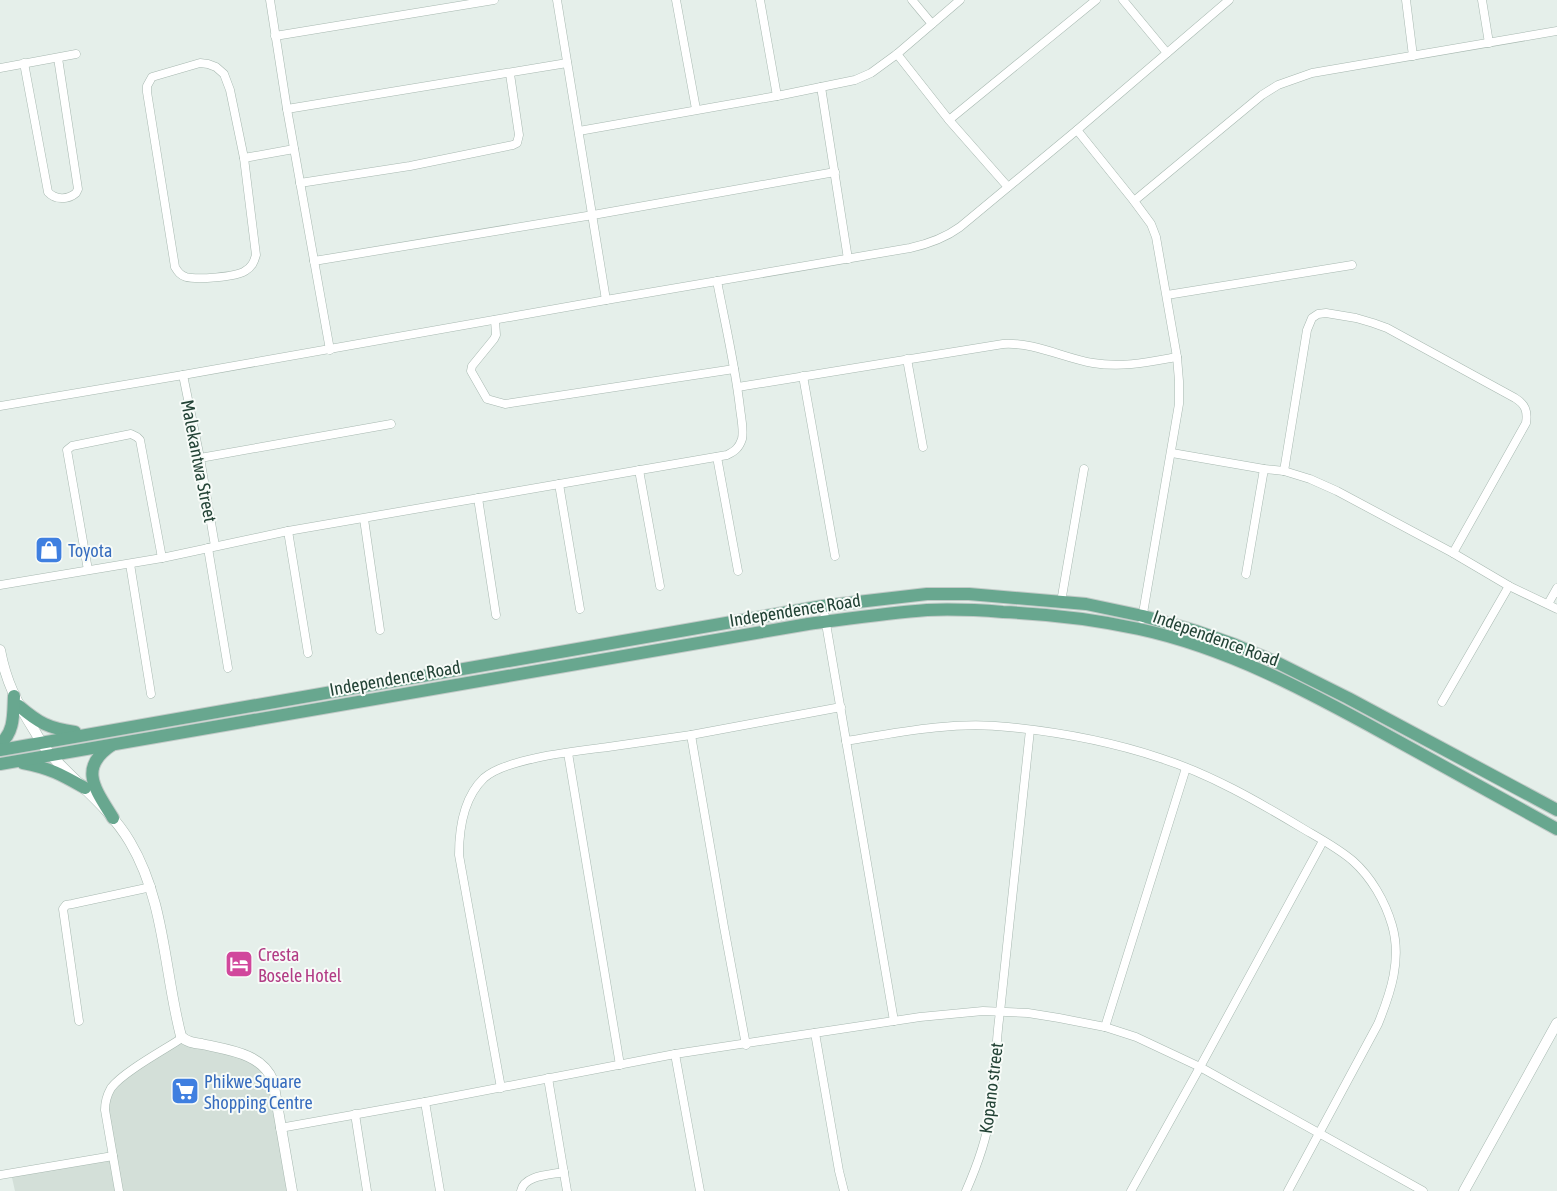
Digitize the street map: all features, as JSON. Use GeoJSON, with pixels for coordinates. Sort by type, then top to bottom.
{"type":"FeatureCollection","features":[{"type":"Feature","properties":{"kind":"main road","name":"Independence Road"},"geometry":{"type":"LineString","coordinates":[[0,750],[823,606],[927,594],[969,594],[1086,604],[1143,616],[1233,644],[1278,663],[1348,698],[1557,810]]}},
{"type":"Feature","properties":{"kind":"main road","name":"Independence Road"},"geometry":{"type":"LineString","coordinates":[[0,764],[826,621],[929,610],[970,610],[1084,619],[1140,629],[1188,643],[1271,674],[1557,829]]}},
{"type":"Feature","properties":{"kind":"main road"},"geometry":{"type":"LineString","coordinates":[[16,701],[36,720],[46,726],[58,730],[87,734]]}},
{"type":"Feature","properties":{"kind":"main road"},"geometry":{"type":"LineString","coordinates":[[0,744],[11,731],[16,701]]}},
{"type":"Feature","properties":{"kind":"main road"},"geometry":{"type":"LineString","coordinates":[[113,818],[94,785],[92,775],[93,766],[97,759],[114,744]]}},
{"type":"Feature","properties":{"kind":"main road"},"geometry":{"type":"LineString","coordinates":[[14,762],[40,766],[85,788]]}},
{"type":"Feature","properties":{"kind":"street"},"geometry":{"type":"LineString","coordinates":[[270,0],[287,109],[330,350]]}},
{"type":"Feature","properties":{"kind":"street"},"geometry":{"type":"LineString","coordinates":[[276,36],[494,0]]}},
{"type":"Feature","properties":{"kind":"street"},"geometry":{"type":"LineString","coordinates":[[557,0],[606,300]]}},
{"type":"Feature","properties":{"kind":"street"},"geometry":{"type":"LineString","coordinates":[[676,0],[696,109]]}},
{"type":"Feature","properties":{"kind":"street"},"geometry":{"type":"LineString","coordinates":[[760,0],[777,96]]}},
{"type":"Feature","properties":{"kind":"street"},"geometry":{"type":"LineString","coordinates":[[912,0],[932,24]]}},
{"type":"Feature","properties":{"kind":"street"},"geometry":{"type":"LineString","coordinates":[[579,131],[777,96],[855,80],[871,73],[897,54],[960,0]]}},
{"type":"Feature","properties":{"kind":"street"},"geometry":{"type":"LineString","coordinates":[[950,120],[1096,0]]}},
{"type":"Feature","properties":{"kind":"street"},"geometry":{"type":"LineString","coordinates":[[1123,0],[1167,53]]}},
{"type":"Feature","properties":{"kind":"street"},"geometry":{"type":"LineString","coordinates":[[0,406],[183,376],[606,300],[910,248],[943,238],[960,227],[1008,188],[1229,0]]}},
{"type":"Feature","properties":{"kind":"street"},"geometry":{"type":"LineString","coordinates":[[1406,0],[1413,56]]}},
{"type":"Feature","properties":{"kind":"street"},"geometry":{"type":"LineString","coordinates":[[1482,0],[1489,43]]}},
{"type":"Feature","properties":{"kind":"street"},"geometry":{"type":"LineString","coordinates":[[1134,201],[1238,114],[1278,85],[1312,74],[1557,31]]}},
{"type":"Feature","properties":{"kind":"street"},"geometry":{"type":"LineString","coordinates":[[0,68],[76,54]]}},
{"type":"Feature","properties":{"kind":"street"},"geometry":{"type":"LineString","coordinates":[[897,54],[1008,188]]}},
{"type":"Feature","properties":{"kind":"street"},"geometry":{"type":"LineString","coordinates":[[24,63],[48,192],[52,197],[68,197],[76,193],[78,189],[58,58]]}},
{"type":"Feature","properties":{"kind":"street"},"geometry":{"type":"LineString","coordinates":[[200,64],[216,67],[224,74],[230,90],[244,158],[256,255],[254,262],[244,272],[236,274],[203,278],[186,277],[179,274],[175,266],[147,92],[147,86],[152,77],[200,64]]}},
{"type":"Feature","properties":{"kind":"street"},"geometry":{"type":"LineString","coordinates":[[287,109],[567,64]]}},
{"type":"Feature","properties":{"kind":"street"},"geometry":{"type":"LineString","coordinates":[[300,184],[480,153],[517,143],[519,135],[510,74]]}},
{"type":"Feature","properties":{"kind":"street"},"geometry":{"type":"LineString","coordinates":[[821,87],[848,259]]}},
{"type":"Feature","properties":{"kind":"street"},"geometry":{"type":"LineString","coordinates":[[1077,130],[1151,224],[1156,237],[1177,357],[1179,404],[1140,629]]}},
{"type":"Feature","properties":{"kind":"street"},"geometry":{"type":"LineString","coordinates":[[244,158],[294,149]]}},
{"type":"Feature","properties":{"kind":"street"},"geometry":{"type":"LineString","coordinates":[[314,261],[835,172]]}},
{"type":"Feature","properties":{"kind":"street"},"geometry":{"type":"LineString","coordinates":[[1167,295],[1352,265]]}},
{"type":"Feature","properties":{"kind":"street"},"geometry":{"type":"LineString","coordinates":[[0,585],[162,558],[288,531],[727,455],[734,452],[739,446],[743,428],[738,387],[717,281]]}},
{"type":"Feature","properties":{"kind":"street"},"geometry":{"type":"LineString","coordinates":[[1284,471],[1307,330],[1312,318],[1318,314],[1326,313],[1356,318],[1387,328],[1515,398],[1525,408],[1527,415],[1526,423],[1453,553]]}},
{"type":"Feature","properties":{"kind":"street"},"geometry":{"type":"LineString","coordinates":[[495,320],[496,335],[472,366],[471,370],[487,399],[505,404],[555,398],[734,369]]}},
{"type":"Feature","properties":{"kind":"street"},"geometry":{"type":"LineString","coordinates":[[738,387],[994,344],[1009,343],[1035,347],[1077,360],[1111,365],[1152,362],[1177,357]]}},
{"type":"Feature","properties":{"kind":"street"},"geometry":{"type":"LineString","coordinates":[[906,358],[923,447]]}},
{"type":"Feature","properties":{"kind":"street","name":"Malekantwa Street"},"geometry":{"type":"LineString","coordinates":[[183,376],[200,458],[228,668]]}},
{"type":"Feature","properties":{"kind":"street"},"geometry":{"type":"LineString","coordinates":[[804,376],[835,556]]}},
{"type":"Feature","properties":{"kind":"street"},"geometry":{"type":"LineString","coordinates":[[200,458],[391,424]]}},
{"type":"Feature","properties":{"kind":"street"},"geometry":{"type":"LineString","coordinates":[[88,570],[67,450],[72,446],[131,434],[140,440],[162,558]]}},
{"type":"Feature","properties":{"kind":"street"},"geometry":{"type":"LineString","coordinates":[[1172,453],[1284,471],[1310,479],[1337,491],[1453,553],[1509,586],[1557,609]]}},
{"type":"Feature","properties":{"kind":"street"},"geometry":{"type":"LineString","coordinates":[[717,457],[738,571]]}},
{"type":"Feature","properties":{"kind":"street"},"geometry":{"type":"LineString","coordinates":[[1061,602],[1084,469]]}},
{"type":"Feature","properties":{"kind":"street"},"geometry":{"type":"LineString","coordinates":[[1246,574],[1264,469]]}},
{"type":"Feature","properties":{"kind":"street"},"geometry":{"type":"LineString","coordinates":[[639,470],[660,586]]}},
{"type":"Feature","properties":{"kind":"street"},"geometry":{"type":"LineString","coordinates":[[559,484],[580,609]]}},
{"type":"Feature","properties":{"kind":"street"},"geometry":{"type":"LineString","coordinates":[[478,498],[496,615]]}},
{"type":"Feature","properties":{"kind":"street"},"geometry":{"type":"LineString","coordinates":[[364,518],[380,630]]}},
{"type":"Feature","properties":{"kind":"street"},"geometry":{"type":"LineString","coordinates":[[288,531],[308,653]]}},
{"type":"Feature","properties":{"kind":"street"},"geometry":{"type":"LineString","coordinates":[[130,564],[151,694]]}},
{"type":"Feature","properties":{"kind":"street"},"geometry":{"type":"LineString","coordinates":[[1442,702],[1509,586]]}},
{"type":"Feature","properties":{"kind":"street"},"geometry":{"type":"LineString","coordinates":[[1548,604],[1557,588]]}},
{"type":"Feature","properties":{"kind":"street"},"geometry":{"type":"LineString","coordinates":[[823,606],[894,1021]]}},
{"type":"Feature","properties":{"kind":"street"},"geometry":{"type":"LineString","coordinates":[[0,650],[16,701],[41,742],[50,754],[113,818],[141,863],[151,887],[182,1038],[190,1042],[242,1053],[262,1065],[269,1073],[273,1081],[292,1191]]}},
{"type":"Feature","properties":{"kind":"street"},"geometry":{"type":"LineString","coordinates":[[501,1088],[459,856],[460,829],[467,804],[476,787],[488,775],[501,768],[533,759],[691,735],[841,707]]}},
{"type":"Feature","properties":{"kind":"street"},"geometry":{"type":"LineString","coordinates":[[846,740],[914,729],[947,726],[1008,727],[1082,738],[1160,758],[1219,783],[1274,811],[1352,860],[1362,870],[1386,909],[1392,926],[1396,960],[1393,979],[1378,1024],[1288,1191]]}},
{"type":"Feature","properties":{"kind":"street","name":"Kopano street"},"geometry":{"type":"LineString","coordinates":[[966,1191],[983,1148],[990,1115],[996,1041],[1030,730]]}},
{"type":"Feature","properties":{"kind":"street"},"geometry":{"type":"LineString","coordinates":[[691,735],[746,1044]]}},
{"type":"Feature","properties":{"kind":"street"},"geometry":{"type":"LineString","coordinates":[[568,753],[620,1065]]}},
{"type":"Feature","properties":{"kind":"street"},"geometry":{"type":"LineString","coordinates":[[1105,1027],[1186,768]]}},
{"type":"Feature","properties":{"kind":"street"},"geometry":{"type":"LineString","coordinates":[[1131,1191],[1323,841]]}},
{"type":"Feature","properties":{"kind":"street"},"geometry":{"type":"LineString","coordinates":[[79,1021],[63,909],[66,905],[151,887]]}},
{"type":"Feature","properties":{"kind":"street"},"geometry":{"type":"LineString","coordinates":[[280,1128],[675,1054],[953,1013],[1000,1012],[1059,1018],[1105,1027],[1153,1044],[1200,1067],[1423,1191]]}},
{"type":"Feature","properties":{"kind":"street"},"geometry":{"type":"LineString","coordinates":[[1464,1191],[1557,1023]]}},
{"type":"Feature","properties":{"kind":"street"},"geometry":{"type":"LineString","coordinates":[[815,1033],[838,1171],[844,1191]]}},
{"type":"Feature","properties":{"kind":"street"},"geometry":{"type":"LineString","coordinates":[[119,1191],[105,1102],[113,1086],[123,1077],[182,1038]]}},
{"type":"Feature","properties":{"kind":"street"},"geometry":{"type":"LineString","coordinates":[[675,1054],[700,1191]]}},
{"type":"Feature","properties":{"kind":"street"},"geometry":{"type":"LineString","coordinates":[[548,1078],[567,1191]]}},
{"type":"Feature","properties":{"kind":"street"},"geometry":{"type":"LineString","coordinates":[[425,1102],[440,1191]]}},
{"type":"Feature","properties":{"kind":"street"},"geometry":{"type":"LineString","coordinates":[[355,1114],[367,1191]]}},
{"type":"Feature","properties":{"kind":"street"},"geometry":{"type":"LineString","coordinates":[[0,1175],[113,1156]]}},
{"type":"Feature","properties":{"kind":"street"},"geometry":{"type":"LineString","coordinates":[[522,1191],[523,1185],[529,1180],[564,1172]]}},
{"type":"Feature","properties":{"kind":"shaded area"},"geometry":{"type":"Polygon","coordinates":[[[181,1036],[242,1053],[266,1069],[292,1191],[15,1191],[11,1173],[113,1156],[105,1110],[109,1091],[181,1036]]]}},
{"type":"Feature","properties":{"kind":"place","name":"Toyota"},"geometry":{"type":"Point","coordinates":[49,550]}},
{"type":"Feature","properties":{"kind":"place","name":"Cresta Bosele Hotel"},"geometry":{"type":"Point","coordinates":[239,964]}},
{"type":"Feature","properties":{"kind":"place","name":"Phikwe Square Shopping Centre"},"geometry":{"type":"Point","coordinates":[185,1091]}}]}
